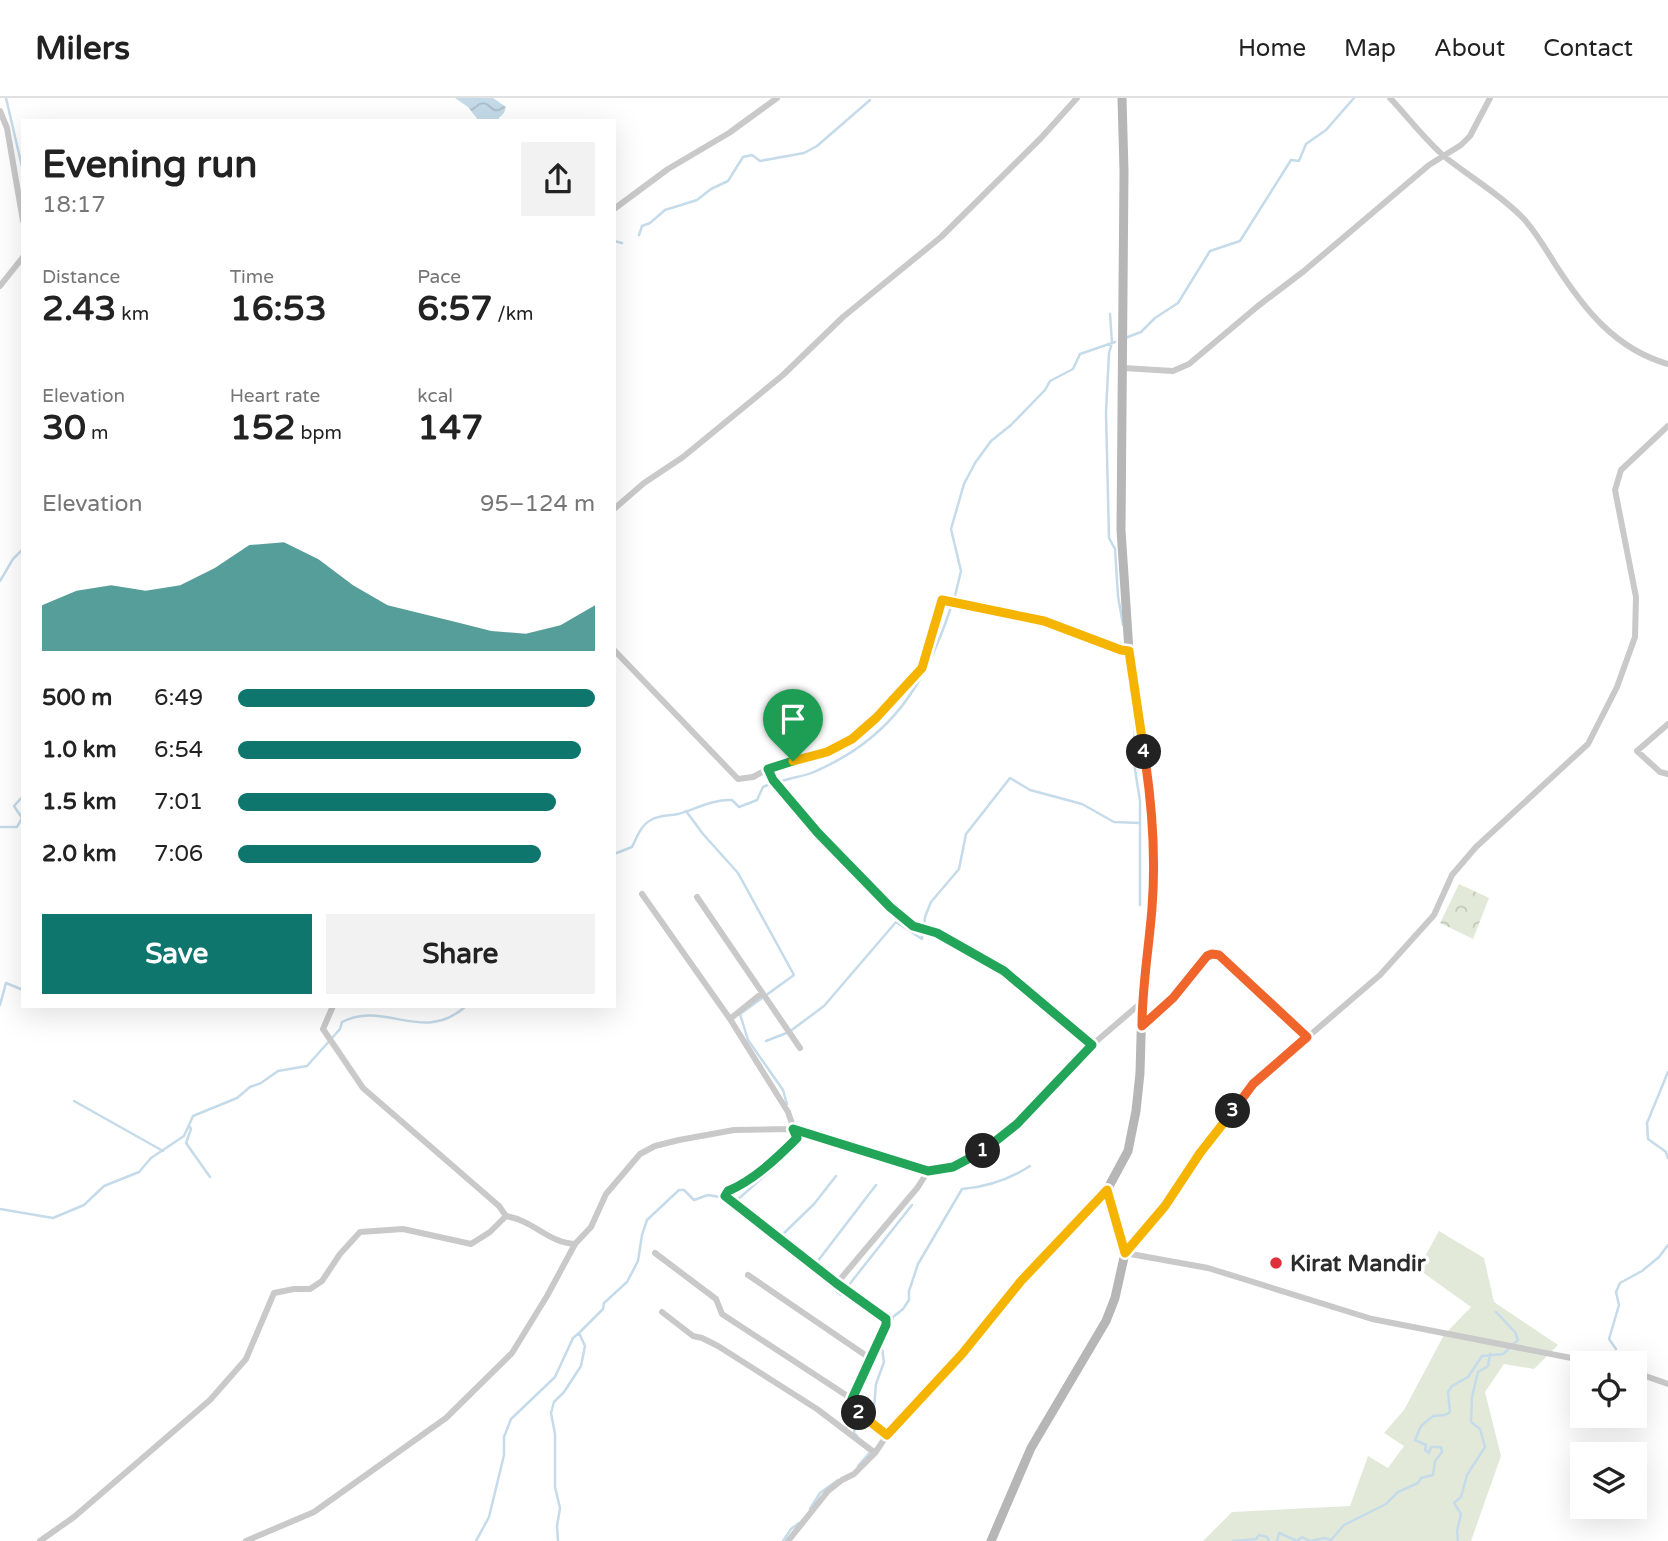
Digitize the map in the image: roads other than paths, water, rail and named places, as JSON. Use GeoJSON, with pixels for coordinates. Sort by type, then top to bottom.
{"type":"FeatureCollection","features":[{"type":"Feature","properties":{"kind":"street"},"geometry":{"type":"LineString","coordinates":[[616,208],[668,169],[729,133],[777,98]]}},
{"type":"Feature","properties":{"kind":"street"},"geometry":{"type":"LineString","coordinates":[[616,507],[644,483],[683,457],[783,375],[843,317],[941,237],[1041,138],[1077,98]]}},
{"type":"Feature","properties":{"kind":"street"},"geometry":{"type":"LineString","coordinates":[[788,1541],[828,1491],[854,1474],[875,1453],[887,1435],[962,1354],[1021,1281],[1107,1190],[1128,1150],[1137,1098],[1153,860],[1149,785],[1129,651],[1121,530],[1125,171],[1122,98]]}},
{"type":"Feature","properties":{"kind":"street"},"geometry":{"type":"LineString","coordinates":[[1390,98],[1444,156],[1523,218],[1566,281],[1603,326],[1627,347],[1668,363]]}},
{"type":"Feature","properties":{"kind":"street"},"geometry":{"type":"LineString","coordinates":[[1124,368],[1173,371],[1189,364],[1429,165],[1461,145],[1470,136],[1489,98]]}},
{"type":"Feature","properties":{"kind":"street"},"geometry":{"type":"LineString","coordinates":[[0,111],[7,128],[21,209]]}},
{"type":"Feature","properties":{"kind":"street"},"geometry":{"type":"LineString","coordinates":[[0,286],[21,260]]}},
{"type":"Feature","properties":{"kind":"street"},"geometry":{"type":"LineString","coordinates":[[991,1541],[1031,1448],[1106,1321],[1115,1298],[1125,1253],[1165,1206],[1200,1153],[1253,1084],[1381,975],[1434,915],[1452,875],[1476,847],[1588,744],[1612,698],[1635,637],[1636,597],[1615,490],[1621,470],[1668,426]]}},
{"type":"Feature","properties":{"kind":"street"},"geometry":{"type":"LineString","coordinates":[[616,652],[738,779],[753,777],[768,769],[827,752],[852,739],[876,718],[922,668],[942,600],[1044,621],[1129,651]]}},
{"type":"Feature","properties":{"kind":"street"},"geometry":{"type":"LineString","coordinates":[[1668,724],[1637,751],[1660,772],[1668,775]]}},
{"type":"Feature","properties":{"kind":"street"},"geometry":{"type":"LineString","coordinates":[[768,769],[773,780],[818,833],[890,907],[913,926],[937,933],[1004,971],[1092,1045]]}},
{"type":"Feature","properties":{"kind":"street"},"geometry":{"type":"LineString","coordinates":[[642,894],[730,1018],[788,1112],[797,1138],[757,1174],[728,1191],[725,1196],[886,1319],[872,1359],[852,1399]]}},
{"type":"Feature","properties":{"kind":"street"},"geometry":{"type":"LineString","coordinates":[[697,897],[800,1048]]}},
{"type":"Feature","properties":{"kind":"street"},"geometry":{"type":"LineString","coordinates":[[1142,1026],[1173,998],[1207,956],[1212,954],[1219,955],[1307,1037]]}},
{"type":"Feature","properties":{"kind":"street"},"geometry":{"type":"LineString","coordinates":[[730,1018],[762,993]]}},
{"type":"Feature","properties":{"kind":"street"},"geometry":{"type":"LineString","coordinates":[[246,1541],[314,1511],[446,1418],[512,1353],[575,1244],[591,1227],[606,1194],[640,1154],[667,1143],[734,1130],[793,1129],[928,1171],[953,1167],[980,1153],[1017,1124],[1092,1045],[1142,1002]]}},
{"type":"Feature","properties":{"kind":"street"},"geometry":{"type":"LineString","coordinates":[[332,1008],[323,1029],[363,1088],[499,1206],[506,1216],[532,1224],[561,1243],[575,1244]]}},
{"type":"Feature","properties":{"kind":"street"},"geometry":{"type":"LineString","coordinates":[[836,1283],[918,1187],[928,1171]]}},
{"type":"Feature","properties":{"kind":"street"},"geometry":{"type":"LineString","coordinates":[[1107,1190],[1125,1253]]}},
{"type":"Feature","properties":{"kind":"street"},"geometry":{"type":"LineString","coordinates":[[40,1541],[74,1517],[210,1400],[246,1359],[274,1293],[310,1289],[322,1281],[340,1254],[360,1232],[402,1229],[471,1244],[490,1232],[506,1216]]}},
{"type":"Feature","properties":{"kind":"street"},"geometry":{"type":"LineString","coordinates":[[655,1253],[716,1300],[722,1314],[852,1399],[858,1406],[858,1413],[887,1435]]}},
{"type":"Feature","properties":{"kind":"street"},"geometry":{"type":"LineString","coordinates":[[1125,1253],[1209,1268],[1373,1319],[1570,1358]]}},
{"type":"Feature","properties":{"kind":"street"},"geometry":{"type":"LineString","coordinates":[[748,1275],[872,1359]]}},
{"type":"Feature","properties":{"kind":"street"},"geometry":{"type":"LineString","coordinates":[[663,1312],[693,1336],[718,1346],[817,1409],[875,1453]]}},
{"type":"Feature","properties":{"kind":"street"},"geometry":{"type":"LineString","coordinates":[[1647,1377],[1668,1384]]}},
{"type":"Feature","properties":{"kind":"street"},"geometry":{"type":"LineString","coordinates":[[40,1541],[52,1541]]}},
{"type":"Feature","properties":{"kind":"water"},"geometry":{"type":"Polygon","coordinates":[[[455,98],[493,98],[506,107],[498,119],[477,119],[468,107],[455,98]]]}},
{"type":"Feature","properties":{"kind":"waterway"},"geometry":{"type":"LineString","coordinates":[[6,98],[21,162]]}},
{"type":"Feature","properties":{"kind":"waterway"},"geometry":{"type":"LineString","coordinates":[[1125,338],[1141,332],[1155,318],[1178,303],[1210,251],[1240,241],[1291,160],[1299,161],[1306,144],[1326,130],[1354,98]]}},
{"type":"Feature","properties":{"kind":"waterway"},"geometry":{"type":"LineString","coordinates":[[639,235],[642,226],[650,223],[665,210],[697,200],[728,181],[743,157],[752,155],[760,161],[804,153],[817,146],[870,100]]}},
{"type":"Feature","properties":{"kind":"waterway"},"geometry":{"type":"LineString","coordinates":[[616,242],[622,243]]}},
{"type":"Feature","properties":{"kind":"waterway"},"geometry":{"type":"LineString","coordinates":[[1110,314],[1112,343],[1109,353],[1106,412],[1109,538],[1115,549],[1123,625]]}},
{"type":"Feature","properties":{"kind":"waterway"},"geometry":{"type":"LineString","coordinates":[[955,596],[961,571],[951,529],[964,484],[975,463],[991,441],[1011,425],[1045,390],[1050,381],[1073,369],[1080,354],[1115,342]]}},
{"type":"Feature","properties":{"kind":"waterway"},"geometry":{"type":"LineString","coordinates":[[0,581],[21,551]]}},
{"type":"Feature","properties":{"kind":"waterway"},"geometry":{"type":"LineString","coordinates":[[779,782],[811,773],[843,758],[886,725],[917,684],[930,660],[951,607]]}},
{"type":"Feature","properties":{"kind":"waterway"},"geometry":{"type":"LineString","coordinates":[[1125,654],[1128,672]]}},
{"type":"Feature","properties":{"kind":"waterway"},"geometry":{"type":"LineString","coordinates":[[1135,723],[1134,763],[1140,801],[1140,905]]}},
{"type":"Feature","properties":{"kind":"waterway"},"geometry":{"type":"LineString","coordinates":[[924,928],[931,902],[959,869],[966,834],[1010,778],[1030,790],[1082,804],[1114,822],[1140,823]]}},
{"type":"Feature","properties":{"kind":"waterway"},"geometry":{"type":"LineString","coordinates":[[616,853],[632,847],[642,828],[654,818],[725,800],[732,800],[739,807],[757,800],[763,787],[770,784]]}},
{"type":"Feature","properties":{"kind":"waterway"},"geometry":{"type":"LineString","coordinates":[[21,798],[14,806],[21,816]]}},
{"type":"Feature","properties":{"kind":"waterway"},"geometry":{"type":"LineString","coordinates":[[686,811],[738,873],[794,975],[740,1014],[748,1040],[783,1090],[787,1104]]}},
{"type":"Feature","properties":{"kind":"waterway"},"geometry":{"type":"LineString","coordinates":[[0,827],[17,827],[21,820]]}},
{"type":"Feature","properties":{"kind":"waterway"},"geometry":{"type":"LineString","coordinates":[[766,1041],[789,1032],[824,1006],[896,922],[922,939],[922,934]]}},
{"type":"Feature","properties":{"kind":"waterway"},"geometry":{"type":"LineString","coordinates":[[0,1005],[6,983],[21,989]]}},
{"type":"Feature","properties":{"kind":"waterway"},"geometry":{"type":"LineString","coordinates":[[0,1209],[53,1218],[84,1205],[104,1186],[139,1172],[151,1158],[184,1136],[193,1116],[237,1098],[278,1071],[307,1066],[340,1029],[342,1022],[374,1016],[435,1022],[450,1017],[463,1008]]}},
{"type":"Feature","properties":{"kind":"waterway"},"geometry":{"type":"LineString","coordinates":[[1668,1072],[1647,1123],[1648,1139],[1666,1152],[1668,1158]]}},
{"type":"Feature","properties":{"kind":"waterway"},"geometry":{"type":"LineString","coordinates":[[74,1101],[163,1151]]}},
{"type":"Feature","properties":{"kind":"waterway"},"geometry":{"type":"LineString","coordinates":[[190,1127],[186,1143],[210,1177]]}},
{"type":"Feature","properties":{"kind":"waterway"},"geometry":{"type":"LineString","coordinates":[[736,1201],[777,1165],[796,1142]]}},
{"type":"Feature","properties":{"kind":"waterway"},"geometry":{"type":"LineString","coordinates":[[857,1436],[854,1433],[855,1426],[874,1407],[876,1384],[884,1362],[882,1348],[893,1317],[909,1300],[909,1291],[918,1264],[962,1189],[998,1182],[1030,1166]]}},
{"type":"Feature","properties":{"kind":"waterway"},"geometry":{"type":"LineString","coordinates":[[779,1238],[814,1204],[836,1176]]}},
{"type":"Feature","properties":{"kind":"waterway"},"geometry":{"type":"LineString","coordinates":[[814,1266],[876,1185]]}},
{"type":"Feature","properties":{"kind":"waterway"},"geometry":{"type":"LineString","coordinates":[[558,1541],[560,1508],[555,1487],[555,1434],[551,1413],[554,1402],[581,1366],[585,1346],[579,1333],[603,1309],[604,1303],[627,1282],[638,1261],[647,1220],[679,1190],[684,1190],[694,1200],[708,1195],[725,1198]]}},
{"type":"Feature","properties":{"kind":"waterway"},"geometry":{"type":"LineString","coordinates":[[809,1265],[841,1295],[912,1205]]}},
{"type":"Feature","properties":{"kind":"waterway"},"geometry":{"type":"LineString","coordinates":[[1616,1349],[1609,1339],[1619,1305],[1616,1292],[1620,1283],[1642,1271],[1659,1257],[1668,1245]]}},
{"type":"Feature","properties":{"kind":"waterway"},"geometry":{"type":"LineString","coordinates":[[1312,1541],[1324,1538],[1331,1540],[1344,1525],[1386,1504],[1398,1492],[1418,1483],[1421,1478],[1433,1475],[1435,1461],[1442,1452],[1441,1447],[1431,1447],[1429,1453],[1425,1450],[1426,1445],[1415,1440],[1421,1426],[1433,1416],[1450,1412],[1448,1392],[1452,1386],[1468,1377],[1482,1356],[1503,1354],[1518,1340],[1515,1332],[1496,1312]]}},
{"type":"Feature","properties":{"kind":"waterway"},"geometry":{"type":"LineString","coordinates":[[476,1541],[489,1517],[504,1455],[504,1437],[511,1419],[555,1377],[573,1338],[579,1333]]}},
{"type":"Feature","properties":{"kind":"waterway"},"geometry":{"type":"LineString","coordinates":[[1458,1541],[1461,1514],[1454,1503],[1461,1497],[1467,1475],[1485,1447],[1480,1429],[1471,1422],[1472,1397],[1478,1372],[1488,1366],[1490,1354]]}},
{"type":"Feature","properties":{"kind":"waterway"},"geometry":{"type":"LineString","coordinates":[[858,1466],[872,1450]]}},
{"type":"Feature","properties":{"kind":"waterway"},"geometry":{"type":"LineString","coordinates":[[810,1509],[820,1493],[838,1480]]}},
{"type":"Feature","properties":{"kind":"waterway"},"geometry":{"type":"LineString","coordinates":[[783,1541],[799,1523]]}},
{"type":"Feature","properties":{"kind":"waterway"},"geometry":{"type":"LineString","coordinates":[[1277,1541],[1279,1533],[1297,1541],[1302,1537],[1310,1541]]}},
{"type":"Feature","properties":{"kind":"waterway"},"geometry":{"type":"LineString","coordinates":[[1233,1541],[1256,1539],[1259,1535],[1267,1537],[1269,1541]]}},
{"type":"Feature","properties":{"kind":"place","name":"Kirat Mandir"},"geometry":{"type":"Point","coordinates":[1276,1263]}}]}
